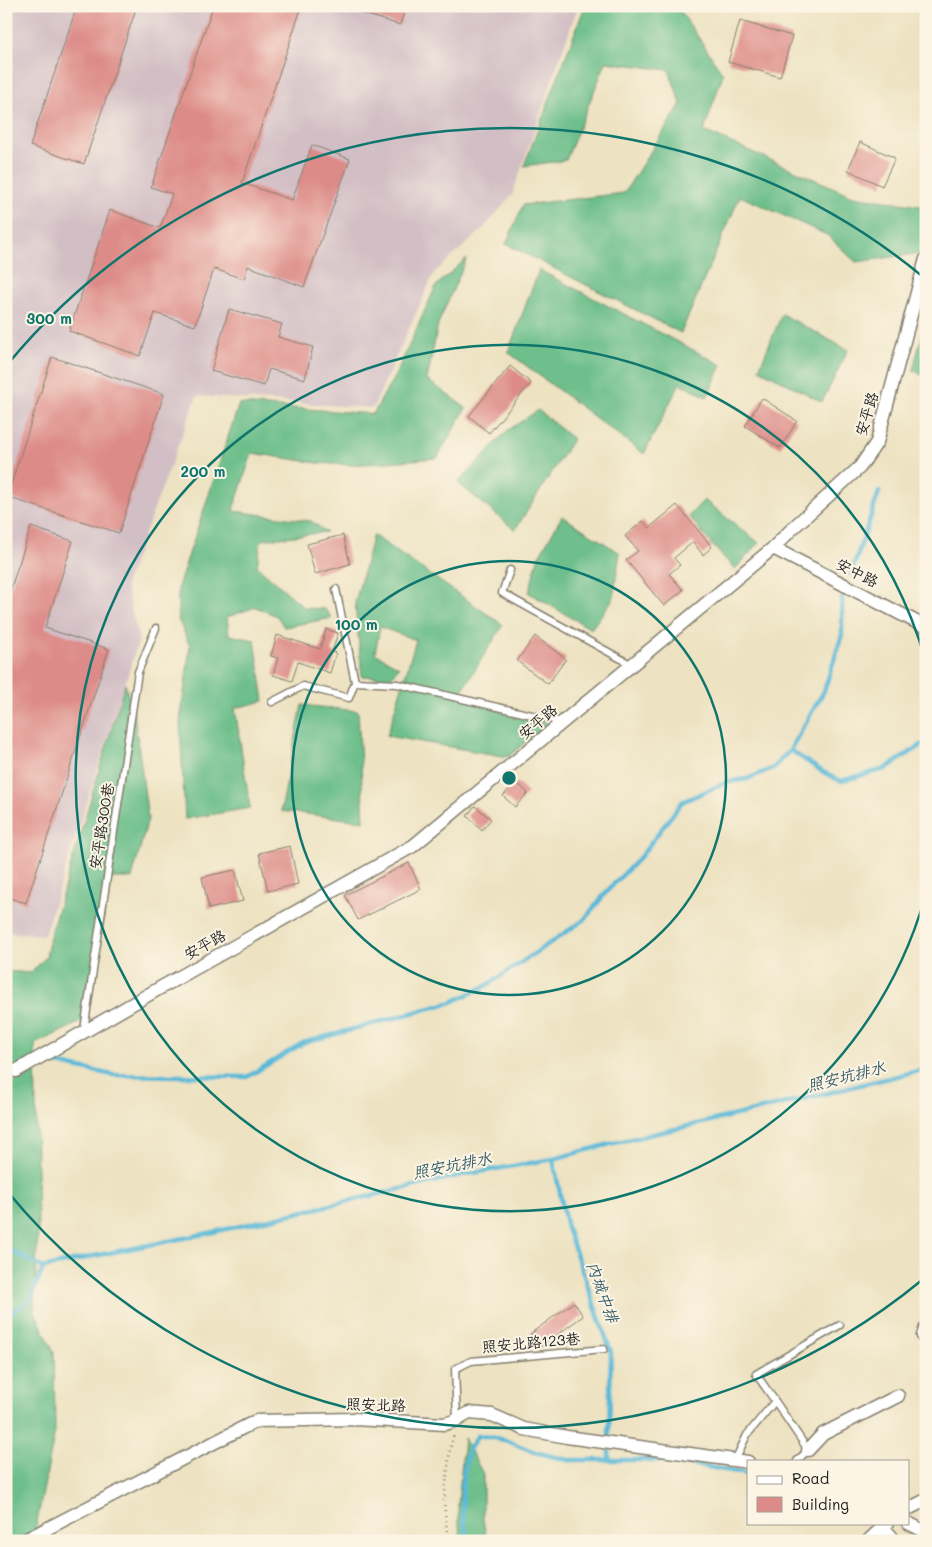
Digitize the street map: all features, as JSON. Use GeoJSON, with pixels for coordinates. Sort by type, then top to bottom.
{"type":"FeatureCollection","features":[{"type":"Feature","properties":{"kind":"street","name":"安平路"},"geometry":{"type":"LineString","coordinates":[[16,1071],[413,846],[773,548],[860,467],[877,442],[926,259]]}},
{"type":"Feature","properties":{"kind":"street","name":"安中路"},"geometry":{"type":"LineString","coordinates":[[773,548],[926,627]]}},
{"type":"Feature","properties":{"kind":"street"},"geometry":{"type":"LineString","coordinates":[[926,1327],[923,1336],[926,1340]]}},
{"type":"Feature","properties":{"kind":"street"},"geometry":{"type":"LineString","coordinates":[[808,1450],[823,1434],[898,1396]]}},
{"type":"Feature","properties":{"kind":"street","name":"照安北路"},"geometry":{"type":"LineString","coordinates":[[23,1541],[256,1421],[354,1419],[445,1424],[469,1413],[492,1415],[524,1429],[541,1432],[747,1462]]}},
{"type":"Feature","properties":{"kind":"street"},"geometry":{"type":"LineString","coordinates":[[910,1508],[926,1500]]}},
{"type":"Feature","properties":{"kind":"street"},"geometry":{"type":"LineString","coordinates":[[910,1524],[926,1532]]}},
{"type":"Feature","properties":{"kind":"street"},"geometry":{"type":"LineString","coordinates":[[868,1541],[885,1525],[895,1541]]}},
{"type":"Feature","properties":{"kind":"lane"},"geometry":{"type":"LineString","coordinates":[[510,570],[502,593],[632,665]]}},
{"type":"Feature","properties":{"kind":"lane"},"geometry":{"type":"LineString","coordinates":[[272,702],[303,686],[349,698],[354,682],[336,589]]}},
{"type":"Feature","properties":{"kind":"lane","name":"安平路300巷"},"geometry":{"type":"LineString","coordinates":[[84,1032],[138,672],[156,628]]}},
{"type":"Feature","properties":{"kind":"lane"},"geometry":{"type":"LineString","coordinates":[[354,682],[397,684],[563,722]]}},
{"type":"Feature","properties":{"kind":"lane"},"geometry":{"type":"LineString","coordinates":[[798,1460],[808,1450],[756,1374],[840,1325]]}},
{"type":"Feature","properties":{"kind":"lane","name":"照安北路123巷"},"geometry":{"type":"LineString","coordinates":[[457,1420],[455,1369],[471,1360],[604,1349]]}},
{"type":"Feature","properties":{"kind":"lane"},"geometry":{"type":"LineString","coordinates":[[735,1460],[748,1435],[775,1401]]}},
{"type":"Feature","properties":{"kind":"lane"},"geometry":{"type":"LineString","coordinates":[[46,1541],[48,1528]]}},
{"type":"Feature","properties":{"kind":"path"},"geometry":{"type":"LineString","coordinates":[[448,1541],[444,1502],[450,1449],[457,1420]]}},
{"type":"Feature","properties":{"kind":"shaded area"},"geometry":{"type":"Polygon","coordinates":[[[6,6],[578,6],[512,195],[483,229],[434,273],[373,408],[197,396],[125,585],[139,640],[44,935],[6,932],[6,6]]]}},
{"type":"Feature","properties":{"kind":"green space"},"geometry":{"type":"Polygon","coordinates":[[[585,6],[677,6],[723,74],[704,131],[853,196],[926,207],[926,235],[922,253],[856,262],[827,235],[740,196],[681,333],[506,244],[523,205],[624,193],[681,104],[669,70],[606,62],[566,160],[524,166],[585,6]]]}},
{"type":"Feature","properties":{"kind":"green space"},"geometry":{"type":"Polygon","coordinates":[[[467,258],[438,324],[427,380],[466,408],[437,458],[351,465],[317,463],[252,453],[233,511],[311,521],[326,532],[261,540],[257,566],[305,608],[325,609],[332,618],[284,627],[277,616],[256,607],[227,617],[229,635],[255,640],[264,701],[235,708],[250,808],[185,819],[180,723],[190,646],[178,619],[178,587],[239,404],[373,414],[397,372],[436,286],[467,258]]]}},
{"type":"Feature","properties":{"kind":"green space"},"geometry":{"type":"Polygon","coordinates":[[[539,270],[722,365],[707,397],[680,383],[644,454],[508,352],[539,270]]]}},
{"type":"Feature","properties":{"kind":"green space"},"geometry":{"type":"Polygon","coordinates":[[[782,314],[848,350],[822,402],[759,369],[782,314]]]}},
{"type":"Feature","properties":{"kind":"green space"},"geometry":{"type":"Polygon","coordinates":[[[926,319],[926,377],[913,370],[926,319]]]}},
{"type":"Feature","properties":{"kind":"green space"},"geometry":{"type":"Polygon","coordinates":[[[538,410],[573,439],[515,530],[458,483],[507,431],[538,410]]]}},
{"type":"Feature","properties":{"kind":"green space"},"geometry":{"type":"Polygon","coordinates":[[[704,500],[759,543],[735,569],[713,546],[689,516],[704,500]]]}},
{"type":"Feature","properties":{"kind":"green space"},"geometry":{"type":"Polygon","coordinates":[[[562,516],[620,553],[613,599],[591,629],[529,593],[538,558],[562,516]]]}},
{"type":"Feature","properties":{"kind":"green space"},"geometry":{"type":"Polygon","coordinates":[[[373,535],[503,625],[461,692],[548,723],[508,757],[387,736],[416,640],[380,627],[375,653],[399,667],[390,678],[362,676],[355,603],[373,535]]]}},
{"type":"Feature","properties":{"kind":"green space"},"geometry":{"type":"Polygon","coordinates":[[[125,684],[135,720],[148,819],[132,878],[110,878],[85,1020],[35,1044],[38,1230],[34,1310],[54,1353],[55,1432],[33,1541],[6,1541],[6,971],[31,973],[46,957],[51,932],[125,684]]]}},
{"type":"Feature","properties":{"kind":"green space"},"geometry":{"type":"Polygon","coordinates":[[[302,705],[358,711],[364,821],[281,811],[302,705]]]}},
{"type":"Feature","properties":{"kind":"green space"},"geometry":{"type":"Polygon","coordinates":[[[464,1438],[483,1474],[483,1520],[487,1541],[460,1541],[458,1505],[464,1438]]]}},
{"type":"Feature","properties":{"kind":"building"},"geometry":{"type":"Polygon","coordinates":[[[77,6],[137,6],[84,164],[30,146],[77,6]]]}},
{"type":"Feature","properties":{"kind":"building"},"geometry":{"type":"Polygon","coordinates":[[[213,6],[302,6],[242,183],[292,200],[312,145],[350,159],[304,287],[248,266],[244,279],[214,269],[195,326],[155,313],[140,356],[69,331],[110,210],[160,228],[172,194],[151,187],[213,6]]]}},
{"type":"Feature","properties":{"kind":"building"},"geometry":{"type":"Polygon","coordinates":[[[349,6],[406,6],[400,25],[348,9],[349,6]]]}},
{"type":"Feature","properties":{"kind":"building"},"geometry":{"type":"Polygon","coordinates":[[[740,21],[792,36],[780,77],[728,62],[740,21]]]}},
{"type":"Feature","properties":{"kind":"building"},"geometry":{"type":"Polygon","coordinates":[[[860,142],[895,158],[882,186],[848,170],[860,142]]]}},
{"type":"Feature","properties":{"kind":"building"},"geometry":{"type":"Polygon","coordinates":[[[229,309],[282,324],[278,337],[313,347],[305,379],[269,369],[264,386],[211,371],[229,309]]]}},
{"type":"Feature","properties":{"kind":"building"},"geometry":{"type":"Polygon","coordinates":[[[52,357],[164,394],[119,533],[7,497],[52,357]]]}},
{"type":"Feature","properties":{"kind":"building"},"geometry":{"type":"Polygon","coordinates":[[[510,366],[531,383],[489,433],[469,416],[510,366]]]}},
{"type":"Feature","properties":{"kind":"building"},"geometry":{"type":"Polygon","coordinates":[[[762,398],[797,421],[780,448],[745,426],[762,398]]]}},
{"type":"Feature","properties":{"kind":"building"},"geometry":{"type":"Polygon","coordinates":[[[677,505],[712,547],[703,555],[693,542],[674,558],[680,565],[669,574],[683,590],[664,606],[626,560],[638,551],[625,536],[643,521],[649,528],[677,505]]]}},
{"type":"Feature","properties":{"kind":"building"},"geometry":{"type":"Polygon","coordinates":[[[31,527],[73,541],[45,628],[109,649],[26,903],[6,897],[6,603],[31,527]]]}},
{"type":"Feature","properties":{"kind":"building"},"geometry":{"type":"Polygon","coordinates":[[[343,535],[350,564],[315,574],[307,544],[343,535]]]}},
{"type":"Feature","properties":{"kind":"building"},"geometry":{"type":"Polygon","coordinates":[[[326,629],[338,633],[332,652],[336,653],[330,673],[298,662],[292,681],[273,675],[278,658],[271,656],[277,635],[320,649],[326,629]]]}},
{"type":"Feature","properties":{"kind":"building"},"geometry":{"type":"Polygon","coordinates":[[[535,636],[566,659],[548,684],[517,661],[535,636]]]}},
{"type":"Feature","properties":{"kind":"building"},"geometry":{"type":"Polygon","coordinates":[[[516,782],[528,793],[515,807],[503,796],[516,782]]]}},
{"type":"Feature","properties":{"kind":"building"},"geometry":{"type":"Polygon","coordinates":[[[475,806],[491,819],[482,830],[467,816],[475,806]]]}},
{"type":"Feature","properties":{"kind":"building"},"geometry":{"type":"Polygon","coordinates":[[[290,846],[298,884],[268,891],[259,853],[290,846]]]}},
{"type":"Feature","properties":{"kind":"building"},"geometry":{"type":"Polygon","coordinates":[[[409,863],[421,889],[358,920],[345,895],[409,863]]]}},
{"type":"Feature","properties":{"kind":"building"},"geometry":{"type":"Polygon","coordinates":[[[235,870],[243,901],[209,909],[202,877],[235,870]]]}},
{"type":"Feature","properties":{"kind":"building"},"geometry":{"type":"Polygon","coordinates":[[[574,1302],[583,1316],[540,1347],[530,1334],[574,1302]]]}},
{"type":"Feature","properties":{"kind":"waterway"},"geometry":{"type":"LineString","coordinates":[[851,574],[879,492]]}},
{"type":"Feature","properties":{"kind":"waterway"},"geometry":{"type":"LineString","coordinates":[[46,1061],[113,1075],[247,1077],[303,1043],[452,1002],[486,986],[584,920],[607,891],[641,856],[682,802],[727,782],[747,779],[773,768],[790,750],[824,691],[842,635],[842,598]]}},
{"type":"Feature","properties":{"kind":"waterway"},"geometry":{"type":"LineString","coordinates":[[790,750],[823,772],[841,781],[885,769],[926,742]]}},
{"type":"Feature","properties":{"kind":"waterway","name":"照安坑排水"},"geometry":{"type":"LineString","coordinates":[[6,1316],[29,1301],[43,1268],[209,1233],[462,1175],[553,1159],[926,1069]]}},
{"type":"Feature","properties":{"kind":"waterway","name":"內城中排"},"geometry":{"type":"LineString","coordinates":[[553,1159],[567,1228],[611,1352],[609,1435]]}},
{"type":"Feature","properties":{"kind":"waterway"},"geometry":{"type":"LineString","coordinates":[[6,1248],[43,1268]]}},
{"type":"Feature","properties":{"kind":"waterway","name":"內城中排"},"geometry":{"type":"LineString","coordinates":[[469,1541],[464,1521],[462,1499],[468,1453],[478,1435],[505,1440],[535,1452],[568,1460],[609,1460],[609,1451]]}},
{"type":"Feature","properties":{"kind":"waterway"},"geometry":{"type":"LineString","coordinates":[[609,1460],[668,1460],[747,1474]]}},
{"type":"Feature","properties":{"kind":"tunnel"},"geometry":{"type":"LineString","coordinates":[[6,1078],[16,1071]]}}]}
